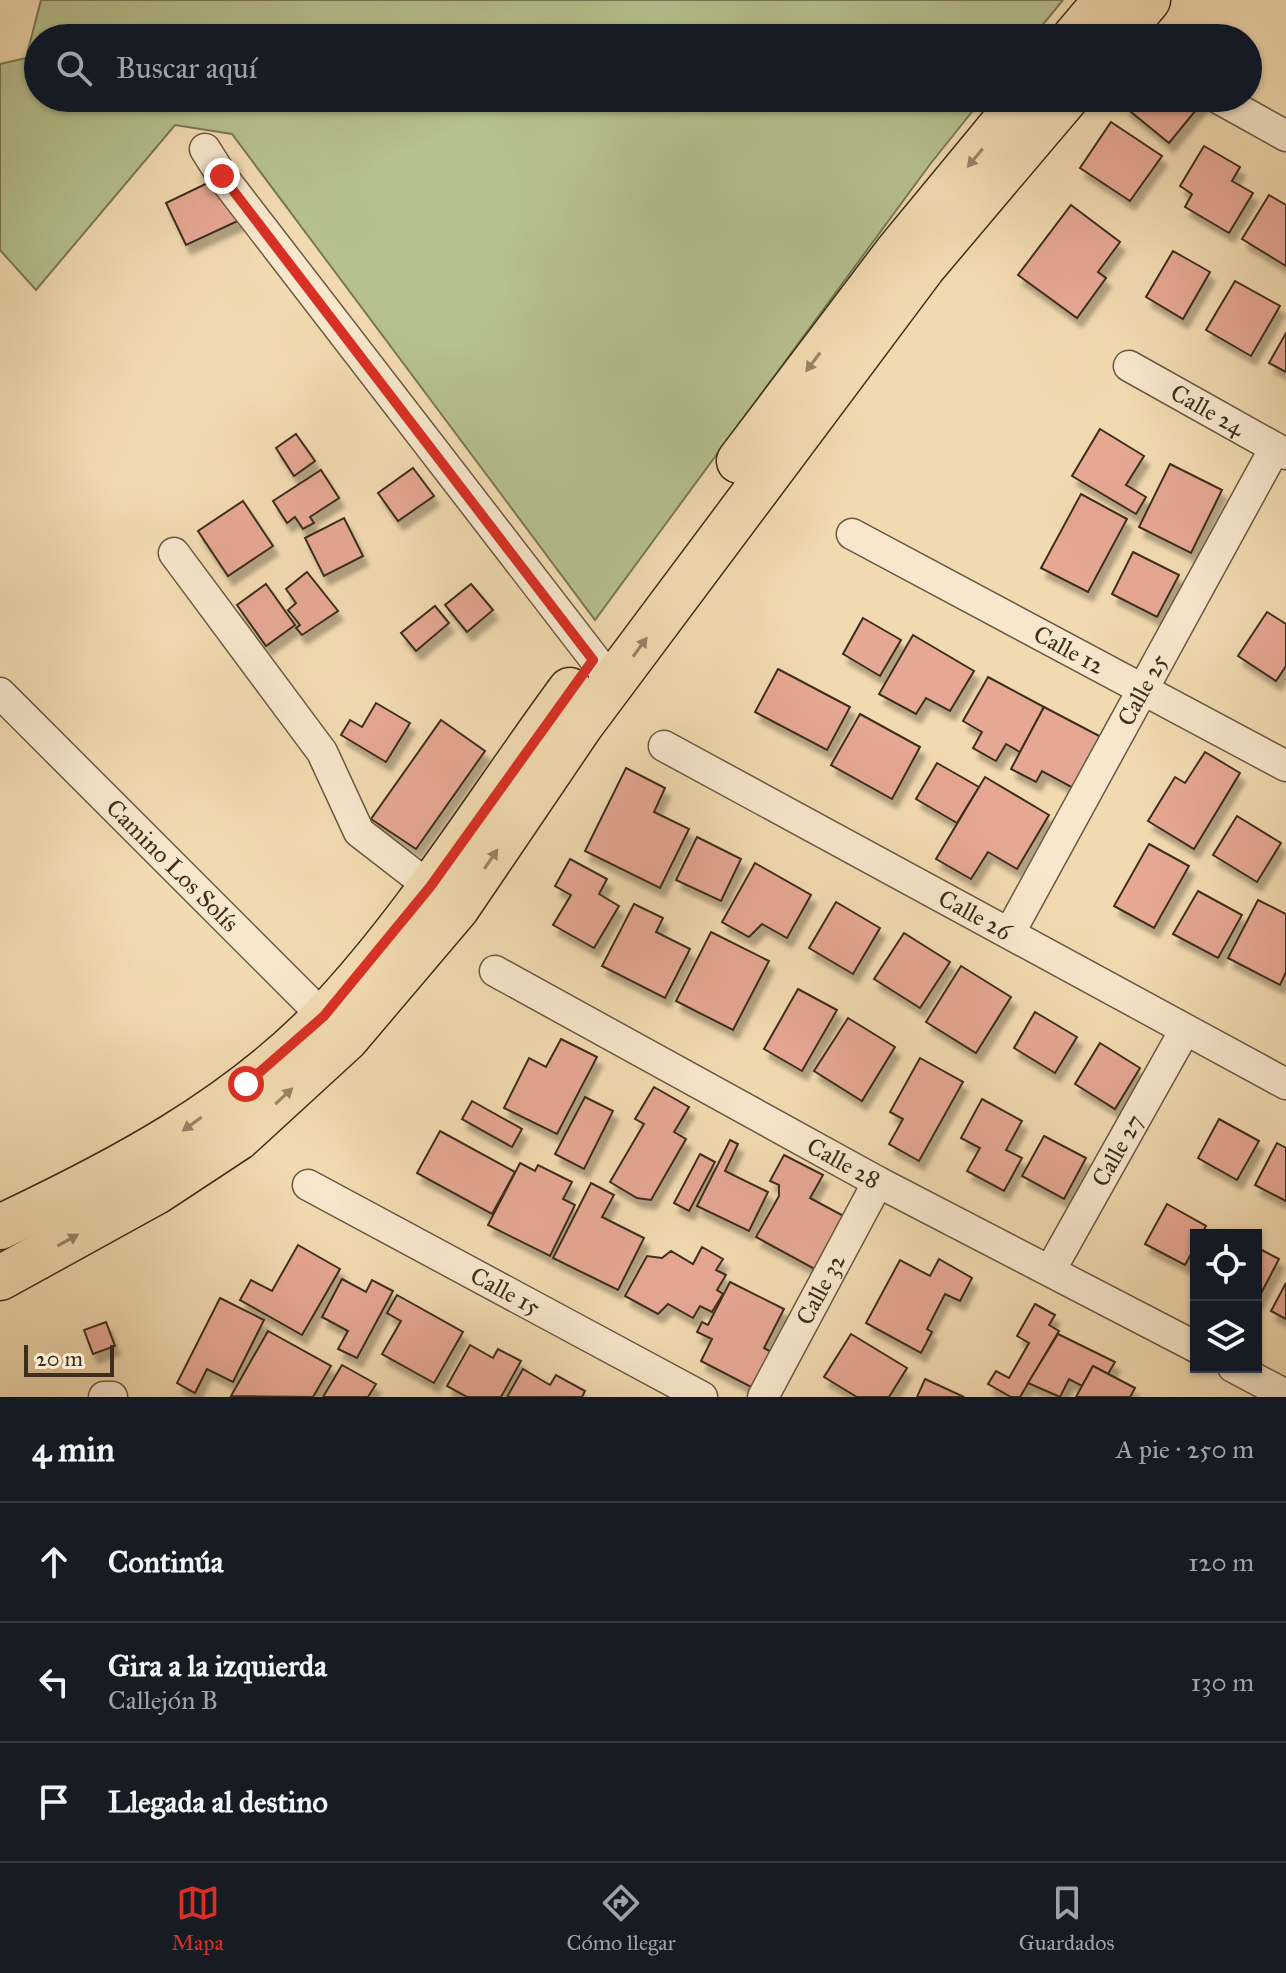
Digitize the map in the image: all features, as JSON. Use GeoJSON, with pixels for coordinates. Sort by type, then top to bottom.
{"type":"FeatureCollection","features":[{"type":"Feature","properties":{"kind":"main road"},"geometry":{"type":"LineString","coordinates":[[1086,24],[1106,0]]}},
{"type":"Feature","properties":{"kind":"main road"},"geometry":{"type":"LineString","coordinates":[[1128,24],[1148,0]]}},
{"type":"Feature","properties":{"kind":"main road"},"geometry":{"type":"LineString","coordinates":[[0,1278],[156,1192],[238,1138],[335,1028],[444,898],[581,725],[603,672],[887,264],[1012,112]]}},
{"type":"Feature","properties":{"kind":"main road"},"geometry":{"type":"LineString","coordinates":[[603,672],[924,266],[1054,112]]}},
{"type":"Feature","properties":{"kind":"main road"},"geometry":{"type":"LineString","coordinates":[[0,1227],[176,1136],[246,1084],[335,1028]]}},
{"type":"Feature","properties":{"kind":"street"},"geometry":{"type":"LineString","coordinates":[[1243,112],[1286,136]]}},
{"type":"Feature","properties":{"kind":"street"},"geometry":{"type":"LineString","coordinates":[[205,149],[222,176],[603,672]]}},
{"type":"Feature","properties":{"kind":"street","name":"Calle 24"},"geometry":{"type":"LineString","coordinates":[[1129,366],[1280,451]]}},
{"type":"Feature","properties":{"kind":"street","name":"Calle 25"},"geometry":{"type":"LineString","coordinates":[[1010,932],[1280,451]]}},
{"type":"Feature","properties":{"kind":"street","name":"Calle 12"},"geometry":{"type":"LineString","coordinates":[[852,534],[1286,766]]}},
{"type":"Feature","properties":{"kind":"street"},"geometry":{"type":"LineString","coordinates":[[174,553],[322,752],[359,832],[444,898]]}},
{"type":"Feature","properties":{"kind":"street","name":"Camino Los Solís"},"geometry":{"type":"LineString","coordinates":[[0,693],[335,1028]]}},
{"type":"Feature","properties":{"kind":"street","name":"Calle 26"},"geometry":{"type":"LineString","coordinates":[[664,746],[1286,1084]]}},
{"type":"Feature","properties":{"kind":"street","name":"Calle 28"},"geometry":{"type":"LineString","coordinates":[[495,971],[878,1182],[1190,1344]]}},
{"type":"Feature","properties":{"kind":"street","name":"Calle 27"},"geometry":{"type":"LineString","coordinates":[[1051,1269],[1185,1030]]}},
{"type":"Feature","properties":{"kind":"street","name":"Calle 32"},"geometry":{"type":"LineString","coordinates":[[763,1397],[878,1182]]}},
{"type":"Feature","properties":{"kind":"street","name":"Calle 15"},"geometry":{"type":"LineString","coordinates":[[308,1185],[702,1397]]}},
{"type":"Feature","properties":{"kind":"street"},"geometry":{"type":"LineString","coordinates":[[1244,1373],[1286,1395]]}},
{"type":"Feature","properties":{"kind":"street"},"geometry":{"type":"LineString","coordinates":[[104,1397],[112,1397]]}},
{"type":"Feature","properties":{"kind":"green space"},"geometry":{"type":"Polygon","coordinates":[[[41,0],[1063,0],[1043,24],[35,24],[41,0]]]}},
{"type":"Feature","properties":{"kind":"green space"},"geometry":{"type":"Polygon","coordinates":[[[24,58],[24,112],[972,112],[595,620],[232,134],[175,125],[36,290],[0,250],[0,64],[24,58]]]}},
{"type":"Feature","properties":{"kind":"building"},"geometry":{"type":"Polygon","coordinates":[[[1131,112],[1194,112],[1169,143],[1131,112]]]}},
{"type":"Feature","properties":{"kind":"building"},"geometry":{"type":"Polygon","coordinates":[[[1111,122],[1162,156],[1130,201],[1080,168],[1111,122]]]}},
{"type":"Feature","properties":{"kind":"building"},"geometry":{"type":"Polygon","coordinates":[[[1204,146],[1240,167],[1232,181],[1253,193],[1229,233],[1185,207],[1192,194],[1180,186],[1204,146]]]}},
{"type":"Feature","properties":{"kind":"building"},"geometry":{"type":"Polygon","coordinates":[[[222,176],[242,219],[186,245],[166,203],[222,176]]]}},
{"type":"Feature","properties":{"kind":"building"},"geometry":{"type":"Polygon","coordinates":[[[1269,195],[1286,205],[1286,266],[1242,239],[1269,195]]]}},
{"type":"Feature","properties":{"kind":"building"},"geometry":{"type":"Polygon","coordinates":[[[1071,205],[1120,242],[1098,272],[1106,278],[1077,318],[1018,275],[1071,205]]]}},
{"type":"Feature","properties":{"kind":"building"},"geometry":{"type":"Polygon","coordinates":[[[1173,251],[1210,272],[1183,319],[1146,297],[1173,251]]]}},
{"type":"Feature","properties":{"kind":"building"},"geometry":{"type":"Polygon","coordinates":[[[1235,281],[1280,306],[1251,356],[1206,330],[1235,281]]]}},
{"type":"Feature","properties":{"kind":"building"},"geometry":{"type":"Polygon","coordinates":[[[1286,333],[1286,372],[1269,363],[1286,333]]]}},
{"type":"Feature","properties":{"kind":"building"},"geometry":{"type":"Polygon","coordinates":[[[1100,429],[1144,456],[1126,485],[1146,497],[1136,514],[1072,476],[1100,429]]]}},
{"type":"Feature","properties":{"kind":"building"},"geometry":{"type":"Polygon","coordinates":[[[296,434],[315,461],[294,476],[276,448],[296,434]]]}},
{"type":"Feature","properties":{"kind":"building"},"geometry":{"type":"Polygon","coordinates":[[[1170,464],[1222,490],[1191,553],[1139,527],[1170,464]]]}},
{"type":"Feature","properties":{"kind":"building"},"geometry":{"type":"Polygon","coordinates":[[[413,468],[434,496],[398,521],[378,493],[413,468]]]}},
{"type":"Feature","properties":{"kind":"building"},"geometry":{"type":"Polygon","coordinates":[[[321,470],[339,498],[310,517],[314,523],[303,529],[295,517],[287,523],[273,501],[321,470]]]}},
{"type":"Feature","properties":{"kind":"building"},"geometry":{"type":"Polygon","coordinates":[[[1081,494],[1127,519],[1088,592],[1041,568],[1081,494]]]}},
{"type":"Feature","properties":{"kind":"building"},"geometry":{"type":"Polygon","coordinates":[[[243,501],[273,546],[228,576],[198,531],[243,501]]]}},
{"type":"Feature","properties":{"kind":"building"},"geometry":{"type":"Polygon","coordinates":[[[344,518],[363,556],[324,576],[305,538],[344,518]]]}},
{"type":"Feature","properties":{"kind":"building"},"geometry":{"type":"Polygon","coordinates":[[[1133,552],[1179,575],[1157,617],[1112,594],[1133,552]]]}},
{"type":"Feature","properties":{"kind":"building"},"geometry":{"type":"Polygon","coordinates":[[[307,572],[338,611],[302,635],[296,628],[300,625],[288,610],[296,603],[286,589],[307,572]]]}},
{"type":"Feature","properties":{"kind":"building"},"geometry":{"type":"Polygon","coordinates":[[[266,584],[295,625],[266,646],[237,605],[266,584]]]}},
{"type":"Feature","properties":{"kind":"building"},"geometry":{"type":"Polygon","coordinates":[[[471,584],[493,610],[467,632],[445,605],[471,584]]]}},
{"type":"Feature","properties":{"kind":"building"},"geometry":{"type":"Polygon","coordinates":[[[435,606],[449,623],[416,651],[401,633],[435,606]]]}},
{"type":"Feature","properties":{"kind":"building"},"geometry":{"type":"Polygon","coordinates":[[[1267,612],[1286,624],[1286,666],[1276,681],[1238,656],[1267,612]]]}},
{"type":"Feature","properties":{"kind":"building"},"geometry":{"type":"Polygon","coordinates":[[[863,618],[901,640],[880,676],[843,654],[863,618]]]}},
{"type":"Feature","properties":{"kind":"building"},"geometry":{"type":"Polygon","coordinates":[[[913,635],[974,671],[950,711],[926,698],[916,714],[879,694],[913,635]]]}},
{"type":"Feature","properties":{"kind":"building"},"geometry":{"type":"Polygon","coordinates":[[[778,669],[850,707],[827,750],[755,712],[778,669]]]}},
{"type":"Feature","properties":{"kind":"building"},"geometry":{"type":"Polygon","coordinates":[[[988,677],[1044,707],[1020,752],[1006,744],[996,761],[973,748],[982,732],[963,721],[988,677]]]}},
{"type":"Feature","properties":{"kind":"building"},"geometry":{"type":"Polygon","coordinates":[[[376,703],[410,723],[386,762],[341,735],[350,720],[362,727],[376,703]]]}},
{"type":"Feature","properties":{"kind":"building"},"geometry":{"type":"Polygon","coordinates":[[[1044,707],[1103,738],[1075,789],[1042,771],[1036,782],[1011,769],[1044,707]]]}},
{"type":"Feature","properties":{"kind":"building"},"geometry":{"type":"Polygon","coordinates":[[[860,714],[920,747],[892,799],[831,765],[860,714]]]}},
{"type":"Feature","properties":{"kind":"building"},"geometry":{"type":"Polygon","coordinates":[[[441,720],[485,751],[416,849],[371,819],[441,720]]]}},
{"type":"Feature","properties":{"kind":"building"},"geometry":{"type":"Polygon","coordinates":[[[1205,752],[1240,773],[1194,849],[1148,821],[1175,777],[1185,783],[1205,752]]]}},
{"type":"Feature","properties":{"kind":"building"},"geometry":{"type":"Polygon","coordinates":[[[937,763],[979,787],[957,823],[916,799],[937,763]]]}},
{"type":"Feature","properties":{"kind":"building"},"geometry":{"type":"Polygon","coordinates":[[[626,768],[665,788],[654,812],[689,829],[660,888],[585,851],[626,768]]]}},
{"type":"Feature","properties":{"kind":"building"},"geometry":{"type":"Polygon","coordinates":[[[985,777],[1049,815],[1017,869],[988,852],[971,879],[936,859],[985,777]]]}},
{"type":"Feature","properties":{"kind":"building"},"geometry":{"type":"Polygon","coordinates":[[[1237,816],[1281,843],[1257,882],[1213,855],[1237,816]]]}},
{"type":"Feature","properties":{"kind":"building"},"geometry":{"type":"Polygon","coordinates":[[[697,837],[741,859],[721,901],[676,880],[697,837]]]}},
{"type":"Feature","properties":{"kind":"building"},"geometry":{"type":"Polygon","coordinates":[[[1149,844],[1189,866],[1154,928],[1114,906],[1149,844]]]}},
{"type":"Feature","properties":{"kind":"building"},"geometry":{"type":"Polygon","coordinates":[[[570,859],[607,879],[599,894],[619,906],[594,948],[553,925],[571,895],[555,886],[570,859]]]}},
{"type":"Feature","properties":{"kind":"building"},"geometry":{"type":"Polygon","coordinates":[[[755,863],[811,895],[787,938],[762,924],[749,937],[722,922],[755,863]]]}},
{"type":"Feature","properties":{"kind":"building"},"geometry":{"type":"Polygon","coordinates":[[[1198,891],[1242,915],[1218,958],[1173,934],[1198,891]]]}},
{"type":"Feature","properties":{"kind":"building"},"geometry":{"type":"Polygon","coordinates":[[[1258,900],[1286,914],[1286,972],[1280,985],[1228,958],[1258,900]]]}},
{"type":"Feature","properties":{"kind":"building"},"geometry":{"type":"Polygon","coordinates":[[[836,902],[880,928],[853,974],[809,948],[836,902]]]}},
{"type":"Feature","properties":{"kind":"building"},"geometry":{"type":"Polygon","coordinates":[[[634,904],[663,918],[656,932],[690,949],[665,998],[602,966],[634,904]]]}},
{"type":"Feature","properties":{"kind":"building"},"geometry":{"type":"Polygon","coordinates":[[[711,932],[769,961],[733,1030],[676,1001],[711,932]]]}},
{"type":"Feature","properties":{"kind":"building"},"geometry":{"type":"Polygon","coordinates":[[[904,933],[950,962],[920,1008],[874,979],[904,933]]]}},
{"type":"Feature","properties":{"kind":"building"},"geometry":{"type":"Polygon","coordinates":[[[961,966],[1011,997],[976,1053],[926,1022],[961,966]]]}},
{"type":"Feature","properties":{"kind":"building"},"geometry":{"type":"Polygon","coordinates":[[[798,989],[837,1010],[802,1071],[764,1049],[798,989]]]}},
{"type":"Feature","properties":{"kind":"building"},"geometry":{"type":"Polygon","coordinates":[[[1035,1012],[1077,1037],[1055,1073],[1014,1048],[1035,1012]]]}},
{"type":"Feature","properties":{"kind":"building"},"geometry":{"type":"Polygon","coordinates":[[[848,1018],[895,1047],[862,1101],[814,1071],[848,1018]]]}},
{"type":"Feature","properties":{"kind":"building"},"geometry":{"type":"Polygon","coordinates":[[[561,1039],[597,1057],[557,1134],[504,1108],[529,1058],[546,1067],[561,1039]]]}},
{"type":"Feature","properties":{"kind":"building"},"geometry":{"type":"Polygon","coordinates":[[[1100,1043],[1140,1068],[1115,1109],[1075,1084],[1100,1043]]]}},
{"type":"Feature","properties":{"kind":"building"},"geometry":{"type":"Polygon","coordinates":[[[920,1058],[963,1082],[919,1161],[889,1144],[903,1119],[890,1112],[920,1058]]]}},
{"type":"Feature","properties":{"kind":"building"},"geometry":{"type":"Polygon","coordinates":[[[654,1087],[689,1107],[674,1132],[686,1139],[651,1200],[637,1198],[610,1182],[644,1124],[635,1119],[654,1087]]]}},
{"type":"Feature","properties":{"kind":"building"},"geometry":{"type":"Polygon","coordinates":[[[585,1097],[613,1111],[584,1169],[555,1154],[585,1097]]]}},
{"type":"Feature","properties":{"kind":"building"},"geometry":{"type":"Polygon","coordinates":[[[982,1099],[1022,1121],[1006,1150],[1022,1158],[1004,1191],[967,1171],[980,1148],[961,1138],[982,1099]]]}},
{"type":"Feature","properties":{"kind":"building"},"geometry":{"type":"Polygon","coordinates":[[[472,1101],[522,1129],[512,1147],[462,1119],[472,1101]]]}},
{"type":"Feature","properties":{"kind":"building"},"geometry":{"type":"Polygon","coordinates":[[[1219,1119],[1259,1141],[1237,1180],[1198,1158],[1219,1119]]]}},
{"type":"Feature","properties":{"kind":"building"},"geometry":{"type":"Polygon","coordinates":[[[440,1131],[515,1172],[492,1214],[417,1173],[440,1131]]]}},
{"type":"Feature","properties":{"kind":"building"},"geometry":{"type":"Polygon","coordinates":[[[1044,1136],[1086,1158],[1064,1199],[1022,1176],[1044,1136]]]}},
{"type":"Feature","properties":{"kind":"building"},"geometry":{"type":"Polygon","coordinates":[[[730,1140],[738,1144],[725,1171],[768,1192],[749,1231],[697,1206],[730,1140]]]}},
{"type":"Feature","properties":{"kind":"building"},"geometry":{"type":"Polygon","coordinates":[[[1277,1143],[1286,1148],[1286,1201],[1255,1185],[1277,1143]]]}},
{"type":"Feature","properties":{"kind":"building"},"geometry":{"type":"Polygon","coordinates":[[[700,1154],[715,1162],[689,1211],[674,1203],[700,1154]]]}},
{"type":"Feature","properties":{"kind":"building"},"geometry":{"type":"Polygon","coordinates":[[[784,1155],[823,1175],[810,1198],[851,1220],[822,1273],[756,1237],[779,1196],[779,1185],[770,1181],[784,1155]]]}},
{"type":"Feature","properties":{"kind":"building"},"geometry":{"type":"Polygon","coordinates":[[[520,1163],[535,1171],[538,1165],[572,1182],[563,1199],[575,1205],[550,1256],[488,1225],[520,1163]]]}},
{"type":"Feature","properties":{"kind":"building"},"geometry":{"type":"Polygon","coordinates":[[[591,1183],[614,1195],[602,1217],[644,1238],[618,1290],[553,1258],[591,1183]]]}},
{"type":"Feature","properties":{"kind":"building"},"geometry":{"type":"Polygon","coordinates":[[[1167,1204],[1206,1226],[1204,1229],[1190,1229],[1190,1256],[1185,1265],[1145,1244],[1167,1204]]]}},
{"type":"Feature","properties":{"kind":"building"},"geometry":{"type":"Polygon","coordinates":[[[298,1245],[340,1269],[302,1335],[240,1300],[251,1280],[272,1291],[298,1245]]]}},
{"type":"Feature","properties":{"kind":"building"},"geometry":{"type":"Polygon","coordinates":[[[702,1247],[723,1259],[716,1270],[726,1275],[717,1290],[723,1294],[712,1312],[700,1306],[693,1318],[668,1304],[658,1314],[625,1296],[647,1256],[662,1258],[671,1251],[693,1264],[702,1247]]]}},
{"type":"Feature","properties":{"kind":"building"},"geometry":{"type":"Polygon","coordinates":[[[1262,1250],[1279,1259],[1262,1291],[1262,1250]]]}},
{"type":"Feature","properties":{"kind":"building"},"geometry":{"type":"Polygon","coordinates":[[[939,1259],[972,1278],[960,1301],[945,1294],[927,1329],[932,1332],[921,1353],[866,1323],[900,1260],[930,1276],[939,1259]]]}},
{"type":"Feature","properties":{"kind":"building"},"geometry":{"type":"Polygon","coordinates":[[[342,1279],[366,1292],[372,1280],[393,1291],[357,1358],[338,1349],[348,1331],[322,1317],[342,1279]]]}},
{"type":"Feature","properties":{"kind":"building"},"geometry":{"type":"Polygon","coordinates":[[[730,1282],[784,1309],[764,1348],[775,1354],[757,1390],[701,1361],[712,1339],[697,1332],[702,1322],[708,1325],[730,1282]]]}},
{"type":"Feature","properties":{"kind":"building"},"geometry":{"type":"Polygon","coordinates":[[[1286,1283],[1286,1319],[1271,1311],[1286,1283]]]}},
{"type":"Feature","properties":{"kind":"building"},"geometry":{"type":"Polygon","coordinates":[[[397,1295],[463,1332],[434,1383],[382,1354],[401,1321],[387,1313],[397,1295]]]}},
{"type":"Feature","properties":{"kind":"building"},"geometry":{"type":"Polygon","coordinates":[[[220,1298],[264,1320],[233,1382],[207,1369],[195,1393],[177,1383],[220,1298]]]}},
{"type":"Feature","properties":{"kind":"building"},"geometry":{"type":"Polygon","coordinates":[[[1035,1304],[1055,1315],[1049,1325],[1059,1331],[1020,1397],[1011,1397],[988,1384],[996,1371],[1009,1378],[1029,1343],[1017,1336],[1035,1304]]]}},
{"type":"Feature","properties":{"kind":"building"},"geometry":{"type":"Polygon","coordinates":[[[106,1322],[115,1346],[93,1354],[84,1330],[106,1322]]]}},
{"type":"Feature","properties":{"kind":"building"},"geometry":{"type":"Polygon","coordinates":[[[268,1331],[331,1366],[313,1397],[231,1396],[268,1331]]]}},
{"type":"Feature","properties":{"kind":"building"},"geometry":{"type":"Polygon","coordinates":[[[851,1334],[907,1368],[889,1397],[857,1397],[824,1377],[851,1334]]]}},
{"type":"Feature","properties":{"kind":"building"},"geometry":{"type":"Polygon","coordinates":[[[1058,1334],[1115,1362],[1108,1374],[1093,1366],[1082,1386],[1069,1379],[1060,1397],[1028,1383],[1058,1334]]]}},
{"type":"Feature","properties":{"kind":"building"},"geometry":{"type":"Polygon","coordinates":[[[470,1345],[493,1358],[498,1349],[521,1361],[501,1397],[467,1397],[447,1386],[470,1345]]]}},
{"type":"Feature","properties":{"kind":"building"},"geometry":{"type":"Polygon","coordinates":[[[342,1365],[376,1384],[368,1397],[323,1397],[342,1365]]]}},
{"type":"Feature","properties":{"kind":"building"},"geometry":{"type":"Polygon","coordinates":[[[1093,1366],[1135,1388],[1130,1397],[1076,1397],[1093,1366]]]}},
{"type":"Feature","properties":{"kind":"building"},"geometry":{"type":"Polygon","coordinates":[[[523,1369],[550,1385],[556,1375],[585,1391],[582,1397],[507,1397],[523,1369]]]}},
{"type":"Feature","properties":{"kind":"building"},"geometry":{"type":"Polygon","coordinates":[[[925,1379],[964,1397],[917,1397],[925,1379]]]}},
{"type":"Feature","properties":{"kind":"route"},"geometry":{"type":"LineString","coordinates":[[222,176],[593,660],[430,887],[324,1016],[246,1084]]}}]}
